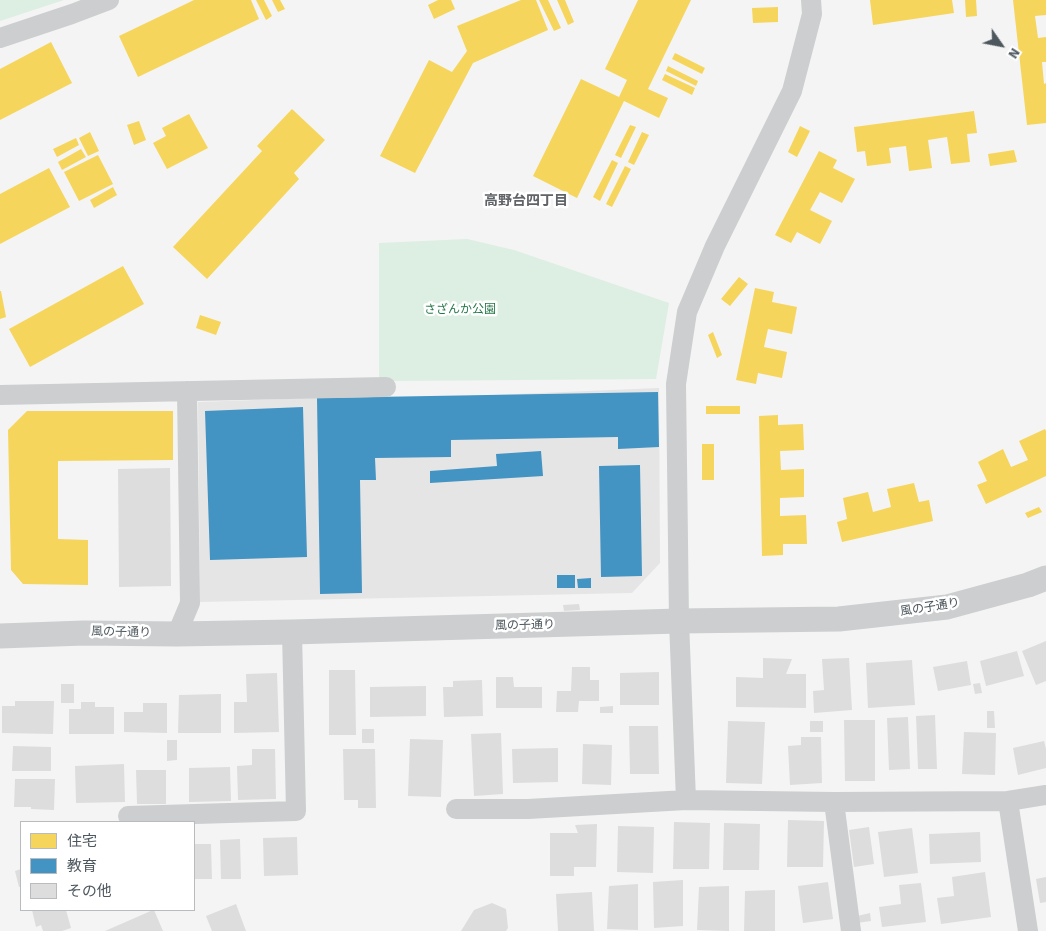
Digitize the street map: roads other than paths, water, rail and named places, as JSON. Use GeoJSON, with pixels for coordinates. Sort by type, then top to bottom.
{"type":"FeatureCollection","features":[{"type":"Feature","properties":{"kind":"street"},"geometry":{"type":"LineString","coordinates":[[0,38],[109,0]]}},
{"type":"Feature","properties":{"kind":"street"},"geometry":{"type":"LineString","coordinates":[[686,800],[679,621],[676,384],[687,312],[715,246],[792,91],[812,14],[811,0]]}},
{"type":"Feature","properties":{"kind":"street"},"geometry":{"type":"LineString","coordinates":[[0,395],[386,388]]}},
{"type":"Feature","properties":{"kind":"street"},"geometry":{"type":"LineString","coordinates":[[177,634],[190,603],[188,391]]}},
{"type":"Feature","properties":{"kind":"street","name":"風の子通り"},"geometry":{"type":"LineString","coordinates":[[0,636],[84,633],[292,632],[679,621],[840,619],[947,607],[1028,586],[1046,578]]}},
{"type":"Feature","properties":{"kind":"street"},"geometry":{"type":"LineString","coordinates":[[128,816],[296,812],[292,632]]}},
{"type":"Feature","properties":{"kind":"street"},"geometry":{"type":"LineString","coordinates":[[456,809],[528,809],[686,800],[834,802],[1008,801],[1046,795]]}},
{"type":"Feature","properties":{"kind":"street"},"geometry":{"type":"LineString","coordinates":[[1008,801],[1028,931]]}},
{"type":"Feature","properties":{"kind":"street"},"geometry":{"type":"LineString","coordinates":[[834,802],[851,931]]}},
{"type":"Feature","properties":{"kind":"district","name":"高野台四丁目"},"geometry":{"type":"Point","coordinates":[526,202]}},
{"type":"Feature","properties":{"kind":"park label","name":"さざんか公園"},"geometry":{"type":"Point","coordinates":[460,310]}}]}
